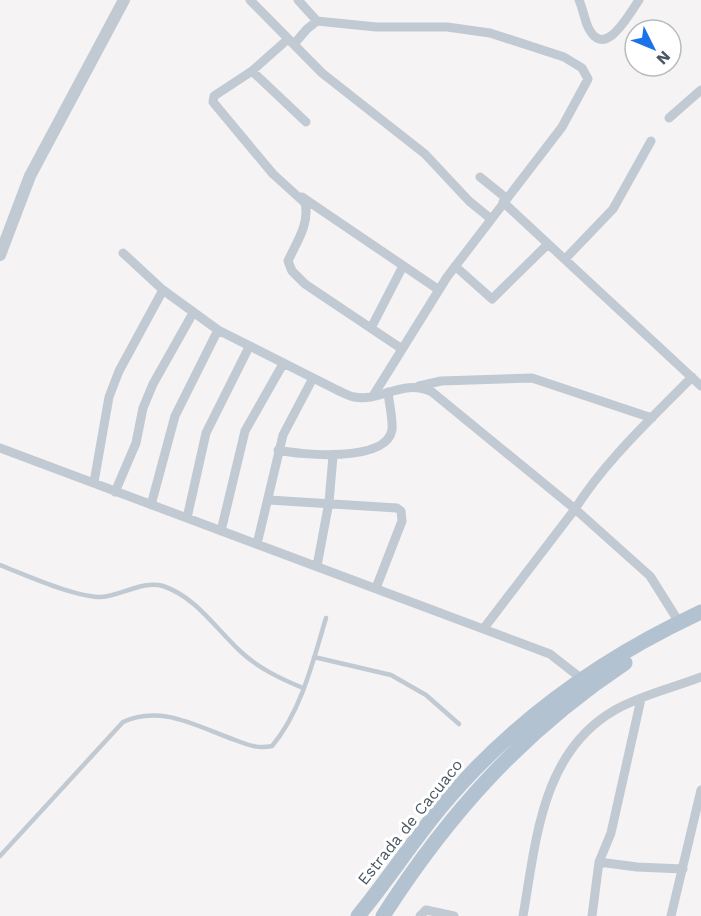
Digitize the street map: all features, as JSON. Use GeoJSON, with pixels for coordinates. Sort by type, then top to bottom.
{"type":"FeatureCollection","features":[{"type":"Feature","properties":{"kind":"main road","name":"Estrada de Cacuaco"},"geometry":{"type":"LineString","coordinates":[[358,916],[441,807],[484,760],[531,718],[582,679],[629,648],[701,612]]}},
{"type":"Feature","properties":{"kind":"main road","name":"Estrada de Cacuaco"},"geometry":{"type":"LineString","coordinates":[[383,916],[445,826],[499,765],[527,738],[590,687],[624,664],[701,621]]}},
{"type":"Feature","properties":{"kind":"street"},"geometry":{"type":"LineString","coordinates":[[0,255],[30,176],[124,0]]}},
{"type":"Feature","properties":{"kind":"street"},"geometry":{"type":"LineString","coordinates":[[250,0],[330,80],[425,154],[469,201],[491,219]]}},
{"type":"Feature","properties":{"kind":"street"},"geometry":{"type":"LineString","coordinates":[[298,0],[317,21]]}},
{"type":"Feature","properties":{"kind":"street"},"geometry":{"type":"LineString","coordinates":[[579,0],[588,26],[596,39],[601,41],[608,40],[618,30],[639,0]]}},
{"type":"Feature","properties":{"kind":"street"},"geometry":{"type":"LineString","coordinates":[[373,396],[455,266],[562,127],[588,79],[582,68],[564,57],[490,33],[447,27],[376,27],[317,21],[252,71],[214,96],[213,102],[273,174],[300,196],[439,290]]}},
{"type":"Feature","properties":{"kind":"street"},"geometry":{"type":"LineString","coordinates":[[252,71],[306,122]]}},
{"type":"Feature","properties":{"kind":"street"},"geometry":{"type":"LineString","coordinates":[[669,118],[701,90]]}},
{"type":"Feature","properties":{"kind":"street"},"geometry":{"type":"LineString","coordinates":[[565,259],[613,209],[651,141]]}},
{"type":"Feature","properties":{"kind":"street"},"geometry":{"type":"LineString","coordinates":[[480,177],[548,244],[701,386]]}},
{"type":"Feature","properties":{"kind":"street"},"geometry":{"type":"LineString","coordinates":[[300,196],[304,202],[306,216],[303,231],[288,261],[292,271],[306,284],[402,349]]}},
{"type":"Feature","properties":{"kind":"street"},"geometry":{"type":"LineString","coordinates":[[0,230],[16,208]]}},
{"type":"Feature","properties":{"kind":"street"},"geometry":{"type":"LineString","coordinates":[[455,266],[492,299],[548,244]]}},
{"type":"Feature","properties":{"kind":"street"},"geometry":{"type":"LineString","coordinates":[[123,253],[163,290],[218,330],[283,364],[355,397],[373,396],[441,381],[532,378],[652,418]]}},
{"type":"Feature","properties":{"kind":"street"},"geometry":{"type":"LineString","coordinates":[[371,328],[403,266]]}},
{"type":"Feature","properties":{"kind":"street"},"geometry":{"type":"LineString","coordinates":[[94,482],[109,398],[119,371],[163,290]]}},
{"type":"Feature","properties":{"kind":"street"},"geometry":{"type":"LineString","coordinates":[[115,492],[136,443],[143,408],[153,384],[193,313]]}},
{"type":"Feature","properties":{"kind":"street"},"geometry":{"type":"LineString","coordinates":[[151,505],[175,416],[218,330]]}},
{"type":"Feature","properties":{"kind":"street"},"geometry":{"type":"LineString","coordinates":[[187,518],[206,433],[249,347]]}},
{"type":"Feature","properties":{"kind":"street"},"geometry":{"type":"LineString","coordinates":[[221,531],[245,430],[283,364]]}},
{"type":"Feature","properties":{"kind":"street"},"geometry":{"type":"LineString","coordinates":[[484,628],[587,490],[692,377]]}},
{"type":"Feature","properties":{"kind":"street"},"geometry":{"type":"LineString","coordinates":[[257,544],[269,500],[278,450],[287,424],[312,378]]}},
{"type":"Feature","properties":{"kind":"street"},"geometry":{"type":"LineString","coordinates":[[419,386],[432,392],[575,509],[650,576],[679,622]]}},
{"type":"Feature","properties":{"kind":"street"},"geometry":{"type":"LineString","coordinates":[[278,450],[303,455],[333,456],[368,450],[390,434],[388,392]]}},
{"type":"Feature","properties":{"kind":"street"},"geometry":{"type":"LineString","coordinates":[[0,448],[550,654],[582,679]]}},
{"type":"Feature","properties":{"kind":"street"},"geometry":{"type":"LineString","coordinates":[[316,566],[329,502],[333,456]]}},
{"type":"Feature","properties":{"kind":"street"},"geometry":{"type":"LineString","coordinates":[[269,500],[377,504],[401,511],[402,520],[376,588]]}},
{"type":"Feature","properties":{"kind":"street"},"geometry":{"type":"LineString","coordinates":[[523,916],[542,808],[563,761],[584,735],[607,716],[641,699],[701,677]]}},
{"type":"Feature","properties":{"kind":"street"},"geometry":{"type":"LineString","coordinates":[[592,916],[599,862],[611,833],[641,699]]}},
{"type":"Feature","properties":{"kind":"street"},"geometry":{"type":"LineString","coordinates":[[671,916],[701,790]]}},
{"type":"Feature","properties":{"kind":"street"},"geometry":{"type":"LineString","coordinates":[[599,862],[637,867],[683,869]]}},
{"type":"Feature","properties":{"kind":"street"},"geometry":{"type":"LineString","coordinates":[[420,916],[426,910],[454,916]]}},
{"type":"Feature","properties":{"kind":"lane"},"geometry":{"type":"LineString","coordinates":[[0,565],[62,588],[99,597],[129,592],[142,586],[162,586],[197,607],[240,651],[265,671],[303,687]]}},
{"type":"Feature","properties":{"kind":"lane"},"geometry":{"type":"LineString","coordinates":[[0,856],[123,722],[138,715],[165,715],[254,747],[272,746],[281,735],[303,687],[326,618]]}},
{"type":"Feature","properties":{"kind":"lane"},"geometry":{"type":"LineString","coordinates":[[314,657],[391,675],[426,695],[459,724]]}}]}
